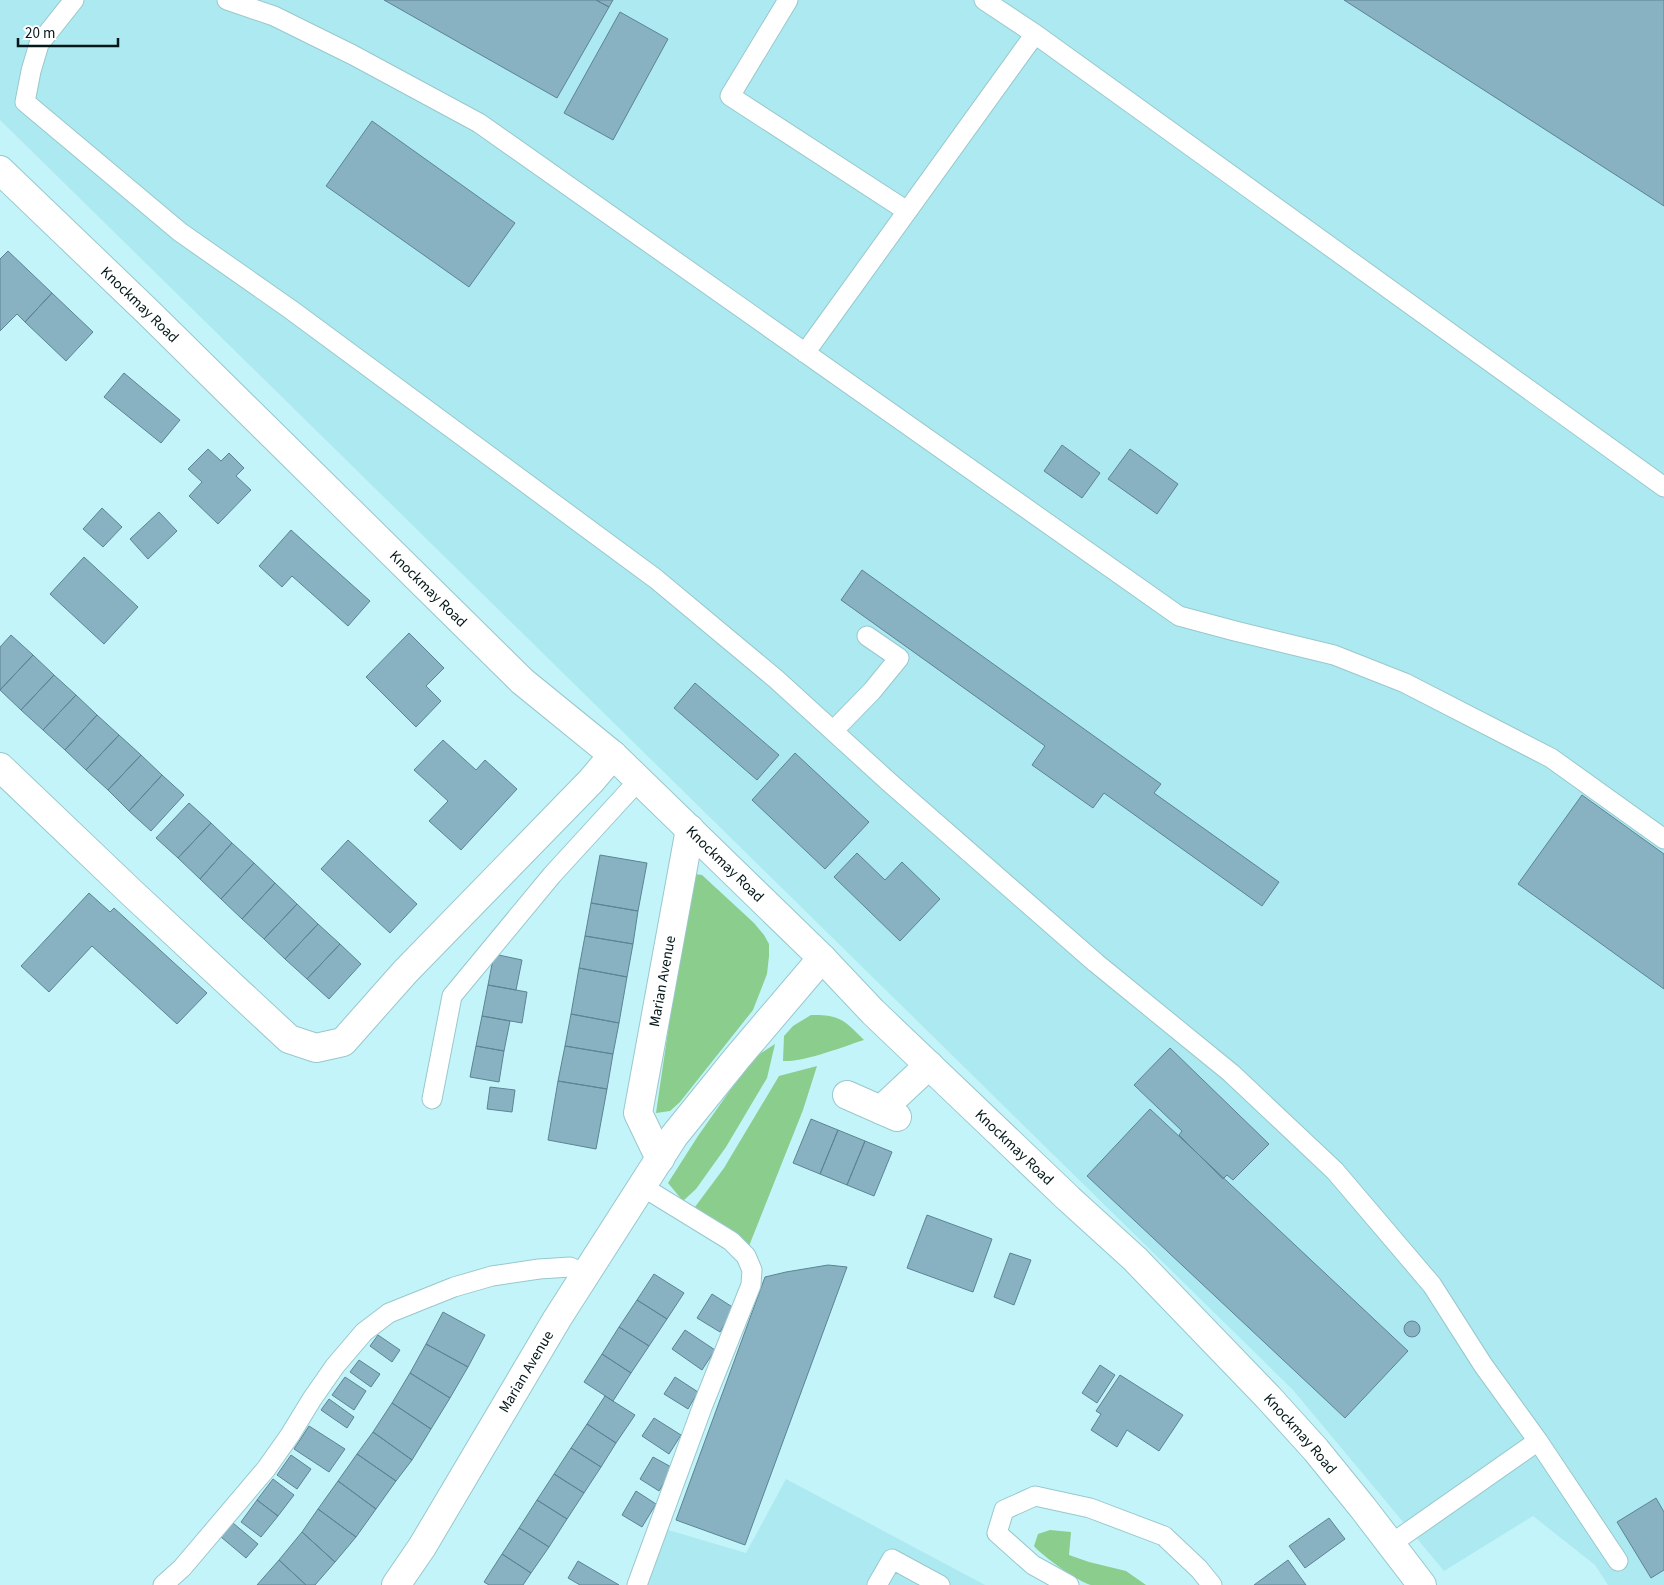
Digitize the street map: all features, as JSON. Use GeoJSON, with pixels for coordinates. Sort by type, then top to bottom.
{"type":"FeatureCollection","features":[{"type":"Feature","properties":{"kind":"street","name":"Knockmay Road"},"geometry":{"type":"LineString","coordinates":[[0,170],[522,681],[613,756],[822,958],[874,1012],[1134,1259],[1268,1397],[1316,1450],[1422,1585]]}},
{"type":"Feature","properties":{"kind":"street"},"geometry":{"type":"LineString","coordinates":[[0,767],[289,1039],[316,1048],[343,1042],[405,972],[613,756]]}},
{"type":"Feature","properties":{"kind":"street","name":"Marian Avenue"},"geometry":{"type":"LineString","coordinates":[[660,1159],[638,1113],[690,829]]}},
{"type":"Feature","properties":{"kind":"street","name":"Marian Avenue"},"geometry":{"type":"LineString","coordinates":[[396,1585],[422,1547],[586,1274],[674,1136],[822,958]]}},
{"type":"Feature","properties":{"kind":"street"},"geometry":{"type":"LineString","coordinates":[[847,1095],[890,1113],[929,1065]]}},
{"type":"Feature","properties":{"kind":"lane"},"geometry":{"type":"LineString","coordinates":[[74,0],[39,44],[30,72],[26,102],[180,232],[290,309],[656,579],[776,680],[1096,963],[1232,1073],[1335,1171],[1432,1285],[1483,1364],[1538,1441],[1618,1561]]}},
{"type":"Feature","properties":{"kind":"lane"},"geometry":{"type":"LineString","coordinates":[[227,0],[274,16],[353,55],[479,123],[1179,616],[1235,632],[1334,655],[1405,683],[1551,758],[1664,839]]}},
{"type":"Feature","properties":{"kind":"lane"},"geometry":{"type":"LineString","coordinates":[[788,0],[730,96],[907,211]]}},
{"type":"Feature","properties":{"kind":"lane"},"geometry":{"type":"LineString","coordinates":[[984,0],[1035,34],[1664,487]]}},
{"type":"Feature","properties":{"kind":"lane"},"geometry":{"type":"LineString","coordinates":[[805,352],[1035,34]]}},
{"type":"Feature","properties":{"kind":"lane"},"geometry":{"type":"LineString","coordinates":[[833,731],[872,691],[899,658],[867,636]]}},
{"type":"Feature","properties":{"kind":"lane"},"geometry":{"type":"LineString","coordinates":[[432,1099],[452,996],[552,875],[638,781]]}},
{"type":"Feature","properties":{"kind":"lane"},"geometry":{"type":"LineString","coordinates":[[637,1585],[703,1405],[751,1285],[752,1270],[746,1256],[731,1241],[643,1187]]}},
{"type":"Feature","properties":{"kind":"lane"},"geometry":{"type":"LineString","coordinates":[[163,1585],[182,1568],[266,1468],[290,1435],[312,1399],[358,1339],[364,1332],[389,1313],[454,1287],[492,1276],[570,1267],[586,1274]]}},
{"type":"Feature","properties":{"kind":"lane"},"geometry":{"type":"LineString","coordinates":[[1391,1544],[1538,1441]]}},
{"type":"Feature","properties":{"kind":"lane"},"geometry":{"type":"LineString","coordinates":[[1069,1585],[1033,1564],[997,1532],[1004,1510],[1035,1496],[1099,1512],[1164,1536],[1199,1569],[1212,1585]]}},
{"type":"Feature","properties":{"kind":"lane"},"geometry":{"type":"LineString","coordinates":[[878,1585],[892,1559],[940,1585]]}},
{"type":"Feature","properties":{"kind":"shaded area"},"geometry":{"type":"Polygon","coordinates":[[[0,0],[1664,0],[1664,1585],[1608,1585],[1595,1565],[1533,1516],[1444,1571],[1293,1390],[0,120],[0,0]]]}},
{"type":"Feature","properties":{"kind":"shaded area"},"geometry":{"type":"Polygon","coordinates":[[[786,1479],[985,1585],[640,1585],[658,1527],[746,1553],[786,1479]]]}},
{"type":"Feature","properties":{"kind":"green space"},"geometry":{"type":"Polygon","coordinates":[[[695,874],[702,875],[754,923],[764,935],[769,944],[767,974],[753,1010],[680,1102],[670,1111],[656,1113],[690,881],[695,874]]]}},
{"type":"Feature","properties":{"kind":"green space"},"geometry":{"type":"Polygon","coordinates":[[[811,1015],[836,1017],[847,1023],[864,1040],[812,1057],[783,1061],[784,1036],[793,1026],[811,1015]]]}},
{"type":"Feature","properties":{"kind":"green space"},"geometry":{"type":"Polygon","coordinates":[[[775,1044],[767,1078],[726,1147],[696,1189],[683,1201],[668,1183],[731,1089],[758,1055],[775,1044]]]}},
{"type":"Feature","properties":{"kind":"green space"},"geometry":{"type":"Polygon","coordinates":[[[817,1066],[803,1110],[749,1246],[692,1211],[724,1168],[779,1076],[817,1066]]]}},
{"type":"Feature","properties":{"kind":"green space"},"geometry":{"type":"Polygon","coordinates":[[[1050,1530],[1071,1532],[1069,1555],[1126,1571],[1146,1585],[1091,1585],[1078,1579],[1052,1562],[1034,1546],[1038,1534],[1050,1530]]]}},
{"type":"Feature","properties":{"kind":"building"},"geometry":{"type":"Polygon","coordinates":[[[384,0],[596,0],[609,7],[557,98],[384,0]]]}},
{"type":"Feature","properties":{"kind":"building"},"geometry":{"type":"Polygon","coordinates":[[[596,0],[613,0],[609,7],[596,0]]]}},
{"type":"Feature","properties":{"kind":"building"},"geometry":{"type":"Polygon","coordinates":[[[1344,0],[1664,0],[1664,206],[1344,0]]]}},
{"type":"Feature","properties":{"kind":"building"},"geometry":{"type":"Polygon","coordinates":[[[620,12],[668,39],[613,140],[564,113],[620,12]]]}},
{"type":"Feature","properties":{"kind":"building"},"geometry":{"type":"Polygon","coordinates":[[[372,121],[515,223],[469,287],[326,186],[372,121]]]}},
{"type":"Feature","properties":{"kind":"building"},"geometry":{"type":"Polygon","coordinates":[[[8,251],[52,293],[25,322],[17,314],[0,331],[0,259],[8,251]]]}},
{"type":"Feature","properties":{"kind":"building"},"geometry":{"type":"Polygon","coordinates":[[[52,293],[93,332],[66,361],[25,322],[52,293]]]}},
{"type":"Feature","properties":{"kind":"building"},"geometry":{"type":"Polygon","coordinates":[[[124,373],[180,420],[161,443],[104,397],[124,373]]]}},
{"type":"Feature","properties":{"kind":"building"},"geometry":{"type":"Polygon","coordinates":[[[1062,445],[1100,473],[1082,498],[1044,471],[1062,445]]]}},
{"type":"Feature","properties":{"kind":"building"},"geometry":{"type":"Polygon","coordinates":[[[208,449],[221,461],[229,453],[244,468],[236,476],[251,490],[218,524],[189,496],[202,482],[188,469],[208,449]]]}},
{"type":"Feature","properties":{"kind":"building"},"geometry":{"type":"Polygon","coordinates":[[[1130,449],[1178,484],[1157,514],[1108,479],[1130,449]]]}},
{"type":"Feature","properties":{"kind":"building"},"geometry":{"type":"Polygon","coordinates":[[[102,508],[122,527],[103,547],[83,529],[102,508]]]}},
{"type":"Feature","properties":{"kind":"building"},"geometry":{"type":"Polygon","coordinates":[[[159,512],[177,531],[148,559],[130,539],[159,512]]]}},
{"type":"Feature","properties":{"kind":"building"},"geometry":{"type":"Polygon","coordinates":[[[291,530],[370,601],[348,626],[292,576],[282,587],[259,566],[291,530]]]}},
{"type":"Feature","properties":{"kind":"building"},"geometry":{"type":"Polygon","coordinates":[[[84,557],[138,607],[104,644],[50,594],[84,557]]]}},
{"type":"Feature","properties":{"kind":"building"},"geometry":{"type":"Polygon","coordinates":[[[862,570],[1161,784],[1154,793],[1279,882],[1262,906],[1104,793],[1093,808],[1032,765],[1045,746],[841,600],[862,570]]]}},
{"type":"Feature","properties":{"kind":"building"},"geometry":{"type":"Polygon","coordinates":[[[409,633],[444,668],[426,686],[441,701],[416,727],[366,677],[409,633]]]}},
{"type":"Feature","properties":{"kind":"building"},"geometry":{"type":"Polygon","coordinates":[[[11,635],[33,655],[0,690],[0,647],[11,635]]]}},
{"type":"Feature","properties":{"kind":"building"},"geometry":{"type":"Polygon","coordinates":[[[33,655],[54,675],[21,710],[0,690],[33,655]]]}},
{"type":"Feature","properties":{"kind":"building"},"geometry":{"type":"Polygon","coordinates":[[[54,675],[76,695],[43,730],[21,710],[54,675]]]}},
{"type":"Feature","properties":{"kind":"building"},"geometry":{"type":"Polygon","coordinates":[[[695,683],[779,755],[757,780],[674,708],[695,683]]]}},
{"type":"Feature","properties":{"kind":"building"},"geometry":{"type":"Polygon","coordinates":[[[76,695],[97,715],[65,750],[43,730],[76,695]]]}},
{"type":"Feature","properties":{"kind":"building"},"geometry":{"type":"Polygon","coordinates":[[[97,715],[119,735],[86,770],[65,750],[97,715]]]}},
{"type":"Feature","properties":{"kind":"building"},"geometry":{"type":"Polygon","coordinates":[[[119,735],[141,755],[108,790],[86,770],[119,735]]]}},
{"type":"Feature","properties":{"kind":"building"},"geometry":{"type":"Polygon","coordinates":[[[443,740],[476,770],[485,760],[517,789],[461,850],[429,821],[448,801],[414,770],[443,740]]]}},
{"type":"Feature","properties":{"kind":"building"},"geometry":{"type":"Polygon","coordinates":[[[795,753],[869,822],[825,869],[752,800],[795,753]]]}},
{"type":"Feature","properties":{"kind":"building"},"geometry":{"type":"Polygon","coordinates":[[[141,755],[162,775],[129,811],[108,790],[141,755]]]}},
{"type":"Feature","properties":{"kind":"building"},"geometry":{"type":"Polygon","coordinates":[[[162,775],[184,795],[151,831],[129,811],[162,775]]]}},
{"type":"Feature","properties":{"kind":"building"},"geometry":{"type":"Polygon","coordinates":[[[1582,795],[1664,854],[1664,989],[1518,884],[1582,795]]]}},
{"type":"Feature","properties":{"kind":"building"},"geometry":{"type":"Polygon","coordinates":[[[189,803],[211,823],[178,858],[156,838],[189,803]]]}},
{"type":"Feature","properties":{"kind":"building"},"geometry":{"type":"Polygon","coordinates":[[[211,823],[232,843],[200,879],[178,858],[211,823]]]}},
{"type":"Feature","properties":{"kind":"building"},"geometry":{"type":"Polygon","coordinates":[[[348,840],[417,904],[390,933],[321,869],[348,840]]]}},
{"type":"Feature","properties":{"kind":"building"},"geometry":{"type":"Polygon","coordinates":[[[232,843],[254,863],[221,899],[200,879],[232,843]]]}},
{"type":"Feature","properties":{"kind":"building"},"geometry":{"type":"Polygon","coordinates":[[[857,853],[885,880],[902,862],[940,899],[900,941],[834,877],[857,853]]]}},
{"type":"Feature","properties":{"kind":"building"},"geometry":{"type":"Polygon","coordinates":[[[600,855],[647,863],[638,911],[591,903],[600,855]]]}},
{"type":"Feature","properties":{"kind":"building"},"geometry":{"type":"Polygon","coordinates":[[[254,863],[275,883],[242,919],[221,899],[254,863]]]}},
{"type":"Feature","properties":{"kind":"building"},"geometry":{"type":"Polygon","coordinates":[[[275,883],[297,904],[264,939],[242,919],[275,883]]]}},
{"type":"Feature","properties":{"kind":"building"},"geometry":{"type":"Polygon","coordinates":[[[89,893],[110,912],[114,908],[207,993],[177,1024],[92,946],[49,992],[21,966],[89,893]]]}},
{"type":"Feature","properties":{"kind":"building"},"geometry":{"type":"Polygon","coordinates":[[[591,903],[638,911],[633,944],[585,936],[591,903]]]}},
{"type":"Feature","properties":{"kind":"building"},"geometry":{"type":"Polygon","coordinates":[[[297,904],[318,924],[285,959],[264,939],[297,904]]]}},
{"type":"Feature","properties":{"kind":"building"},"geometry":{"type":"Polygon","coordinates":[[[318,924],[340,944],[307,979],[285,959],[318,924]]]}},
{"type":"Feature","properties":{"kind":"building"},"geometry":{"type":"Polygon","coordinates":[[[585,936],[633,944],[627,977],[579,968],[585,936]]]}},
{"type":"Feature","properties":{"kind":"building"},"geometry":{"type":"Polygon","coordinates":[[[340,944],[361,964],[329,999],[307,979],[340,944]]]}},
{"type":"Feature","properties":{"kind":"building"},"geometry":{"type":"Polygon","coordinates":[[[494,954],[522,960],[516,990],[488,985],[494,954]]]}},
{"type":"Feature","properties":{"kind":"building"},"geometry":{"type":"Polygon","coordinates":[[[579,968],[627,977],[619,1023],[571,1014],[579,968]]]}},
{"type":"Feature","properties":{"kind":"building"},"geometry":{"type":"Polygon","coordinates":[[[488,985],[527,992],[522,1023],[482,1016],[488,985]]]}},
{"type":"Feature","properties":{"kind":"building"},"geometry":{"type":"Polygon","coordinates":[[[571,1014],[619,1023],[613,1054],[565,1046],[571,1014]]]}},
{"type":"Feature","properties":{"kind":"building"},"geometry":{"type":"Polygon","coordinates":[[[482,1016],[510,1021],[504,1051],[476,1046],[482,1016]]]}},
{"type":"Feature","properties":{"kind":"building"},"geometry":{"type":"Polygon","coordinates":[[[476,1046],[504,1051],[499,1082],[470,1077],[476,1046]]]}},
{"type":"Feature","properties":{"kind":"building"},"geometry":{"type":"Polygon","coordinates":[[[565,1046],[613,1054],[607,1089],[558,1081],[565,1046]]]}},
{"type":"Feature","properties":{"kind":"building"},"geometry":{"type":"Polygon","coordinates":[[[1170,1048],[1269,1144],[1233,1180],[1227,1175],[1223,1179],[1179,1135],[1182,1131],[1134,1085],[1170,1048]]]}},
{"type":"Feature","properties":{"kind":"building"},"geometry":{"type":"Polygon","coordinates":[[[558,1081],[607,1089],[596,1149],[548,1140],[558,1081]]]}},
{"type":"Feature","properties":{"kind":"building"},"geometry":{"type":"Polygon","coordinates":[[[490,1087],[515,1090],[512,1112],[487,1109],[490,1087]]]}},
{"type":"Feature","properties":{"kind":"building"},"geometry":{"type":"Polygon","coordinates":[[[1150,1109],[1408,1351],[1345,1418],[1087,1176],[1150,1109]]]}},
{"type":"Feature","properties":{"kind":"building"},"geometry":{"type":"Polygon","coordinates":[[[811,1119],[838,1130],[820,1174],[793,1163],[811,1119]]]}},
{"type":"Feature","properties":{"kind":"building"},"geometry":{"type":"Polygon","coordinates":[[[838,1130],[865,1141],[847,1185],[820,1174],[838,1130]]]}},
{"type":"Feature","properties":{"kind":"building"},"geometry":{"type":"Polygon","coordinates":[[[865,1141],[892,1152],[874,1196],[847,1185],[865,1141]]]}},
{"type":"Feature","properties":{"kind":"building"},"geometry":{"type":"Polygon","coordinates":[[[927,1215],[992,1239],[973,1292],[907,1268],[927,1215]]]}},
{"type":"Feature","properties":{"kind":"building"},"geometry":{"type":"Polygon","coordinates":[[[1010,1253],[1031,1260],[1014,1305],[994,1297],[1010,1253]]]}},
{"type":"Feature","properties":{"kind":"building"},"geometry":{"type":"Polygon","coordinates":[[[828,1265],[847,1267],[745,1545],[676,1520],[765,1277],[828,1265]]]}},
{"type":"Feature","properties":{"kind":"building"},"geometry":{"type":"Polygon","coordinates":[[[654,1274],[684,1293],[667,1319],[637,1300],[654,1274]]]}},
{"type":"Feature","properties":{"kind":"building"},"geometry":{"type":"Polygon","coordinates":[[[712,1294],[734,1308],[720,1332],[697,1318],[712,1294]]]}},
{"type":"Feature","properties":{"kind":"building"},"geometry":{"type":"Polygon","coordinates":[[[637,1300],[667,1319],[649,1346],[619,1327],[637,1300]]]}},
{"type":"Feature","properties":{"kind":"building"},"geometry":{"type":"Polygon","coordinates":[[[443,1312],[485,1335],[468,1367],[426,1344],[443,1312]]]}},
{"type":"Feature","properties":{"kind":"building"},"geometry":{"type":"Polygon","coordinates":[[[1412,1321],[1420,1329],[1412,1337],[1404,1329],[1412,1321]]]}},
{"type":"Feature","properties":{"kind":"building"},"geometry":{"type":"Polygon","coordinates":[[[619,1327],[649,1346],[631,1373],[602,1354],[619,1327]]]}},
{"type":"Feature","properties":{"kind":"building"},"geometry":{"type":"Polygon","coordinates":[[[685,1330],[715,1350],[702,1370],[672,1349],[685,1330]]]}},
{"type":"Feature","properties":{"kind":"building"},"geometry":{"type":"Polygon","coordinates":[[[378,1335],[400,1350],[392,1362],[370,1346],[378,1335]]]}},
{"type":"Feature","properties":{"kind":"building"},"geometry":{"type":"Polygon","coordinates":[[[426,1344],[468,1367],[450,1398],[410,1373],[426,1344]]]}},
{"type":"Feature","properties":{"kind":"building"},"geometry":{"type":"Polygon","coordinates":[[[602,1354],[631,1373],[613,1401],[584,1382],[602,1354]]]}},
{"type":"Feature","properties":{"kind":"building"},"geometry":{"type":"Polygon","coordinates":[[[359,1360],[380,1374],[371,1387],[350,1372],[359,1360]]]}},
{"type":"Feature","properties":{"kind":"building"},"geometry":{"type":"Polygon","coordinates":[[[1100,1365],[1115,1375],[1097,1403],[1082,1393],[1100,1365]]]}},
{"type":"Feature","properties":{"kind":"building"},"geometry":{"type":"Polygon","coordinates":[[[410,1373],[450,1398],[431,1429],[392,1403],[410,1373]]]}},
{"type":"Feature","properties":{"kind":"building"},"geometry":{"type":"Polygon","coordinates":[[[1120,1375],[1183,1415],[1159,1451],[1127,1430],[1117,1447],[1091,1430],[1101,1414],[1096,1411],[1120,1375]]]}},
{"type":"Feature","properties":{"kind":"building"},"geometry":{"type":"Polygon","coordinates":[[[345,1377],[366,1391],[354,1410],[332,1395],[345,1377]]]}},
{"type":"Feature","properties":{"kind":"building"},"geometry":{"type":"Polygon","coordinates":[[[675,1377],[698,1392],[688,1409],[664,1394],[675,1377]]]}},
{"type":"Feature","properties":{"kind":"building"},"geometry":{"type":"Polygon","coordinates":[[[605,1396],[635,1415],[616,1443],[587,1424],[605,1396]]]}},
{"type":"Feature","properties":{"kind":"building"},"geometry":{"type":"Polygon","coordinates":[[[329,1399],[354,1417],[347,1428],[321,1410],[329,1399]]]}},
{"type":"Feature","properties":{"kind":"building"},"geometry":{"type":"Polygon","coordinates":[[[392,1403],[431,1429],[412,1460],[373,1432],[392,1403]]]}},
{"type":"Feature","properties":{"kind":"building"},"geometry":{"type":"Polygon","coordinates":[[[654,1418],[681,1435],[669,1454],[642,1436],[654,1418]]]}},
{"type":"Feature","properties":{"kind":"building"},"geometry":{"type":"Polygon","coordinates":[[[587,1424],[616,1443],[601,1467],[571,1448],[587,1424]]]}},
{"type":"Feature","properties":{"kind":"building"},"geometry":{"type":"Polygon","coordinates":[[[309,1426],[345,1449],[329,1472],[294,1449],[309,1426]]]}},
{"type":"Feature","properties":{"kind":"building"},"geometry":{"type":"Polygon","coordinates":[[[373,1432],[412,1460],[396,1481],[357,1454],[373,1432]]]}},
{"type":"Feature","properties":{"kind":"building"},"geometry":{"type":"Polygon","coordinates":[[[571,1448],[601,1467],[584,1493],[554,1474],[571,1448]]]}},
{"type":"Feature","properties":{"kind":"building"},"geometry":{"type":"Polygon","coordinates":[[[357,1454],[396,1481],[376,1509],[338,1481],[357,1454]]]}},
{"type":"Feature","properties":{"kind":"building"},"geometry":{"type":"Polygon","coordinates":[[[291,1455],[311,1469],[297,1489],[277,1475],[291,1455]]]}},
{"type":"Feature","properties":{"kind":"building"},"geometry":{"type":"Polygon","coordinates":[[[653,1457],[673,1468],[659,1491],[640,1479],[653,1457]]]}},
{"type":"Feature","properties":{"kind":"building"},"geometry":{"type":"Polygon","coordinates":[[[554,1474],[584,1493],[567,1519],[537,1500],[554,1474]]]}},
{"type":"Feature","properties":{"kind":"building"},"geometry":{"type":"Polygon","coordinates":[[[273,1479],[294,1495],[278,1516],[257,1500],[273,1479]]]}},
{"type":"Feature","properties":{"kind":"building"},"geometry":{"type":"Polygon","coordinates":[[[338,1481],[376,1509],[356,1537],[318,1509],[338,1481]]]}},
{"type":"Feature","properties":{"kind":"building"},"geometry":{"type":"Polygon","coordinates":[[[636,1491],[656,1504],[642,1527],[622,1515],[636,1491]]]}},
{"type":"Feature","properties":{"kind":"building"},"geometry":{"type":"Polygon","coordinates":[[[1656,1498],[1664,1512],[1664,1570],[1651,1578],[1617,1522],[1656,1498]]]}},
{"type":"Feature","properties":{"kind":"building"},"geometry":{"type":"Polygon","coordinates":[[[257,1500],[278,1516],[261,1537],[241,1522],[257,1500]]]}},
{"type":"Feature","properties":{"kind":"building"},"geometry":{"type":"Polygon","coordinates":[[[537,1500],[567,1519],[549,1547],[519,1528],[537,1500]]]}},
{"type":"Feature","properties":{"kind":"building"},"geometry":{"type":"Polygon","coordinates":[[[318,1509],[356,1537],[335,1562],[302,1532],[318,1509]]]}},
{"type":"Feature","properties":{"kind":"building"},"geometry":{"type":"Polygon","coordinates":[[[1329,1518],[1345,1539],[1305,1568],[1289,1546],[1329,1518]]]}},
{"type":"Feature","properties":{"kind":"building"},"geometry":{"type":"Polygon","coordinates":[[[233,1523],[258,1544],[246,1558],[221,1537],[233,1523]]]}},
{"type":"Feature","properties":{"kind":"building"},"geometry":{"type":"Polygon","coordinates":[[[519,1528],[549,1547],[531,1573],[502,1554],[519,1528]]]}},
{"type":"Feature","properties":{"kind":"building"},"geometry":{"type":"Polygon","coordinates":[[[302,1532],[335,1562],[315,1585],[306,1585],[279,1560],[302,1532]]]}},
{"type":"Feature","properties":{"kind":"building"},"geometry":{"type":"Polygon","coordinates":[[[502,1554],[531,1573],[523,1585],[489,1585],[484,1582],[502,1554]]]}},
{"type":"Feature","properties":{"kind":"building"},"geometry":{"type":"Polygon","coordinates":[[[279,1560],[306,1585],[257,1585],[279,1560]]]}},
{"type":"Feature","properties":{"kind":"building"},"geometry":{"type":"Polygon","coordinates":[[[1288,1560],[1306,1585],[1254,1585],[1288,1560]]]}},
{"type":"Feature","properties":{"kind":"building"},"geometry":{"type":"Polygon","coordinates":[[[578,1561],[619,1585],[580,1585],[568,1578],[578,1561]]]}}]}
